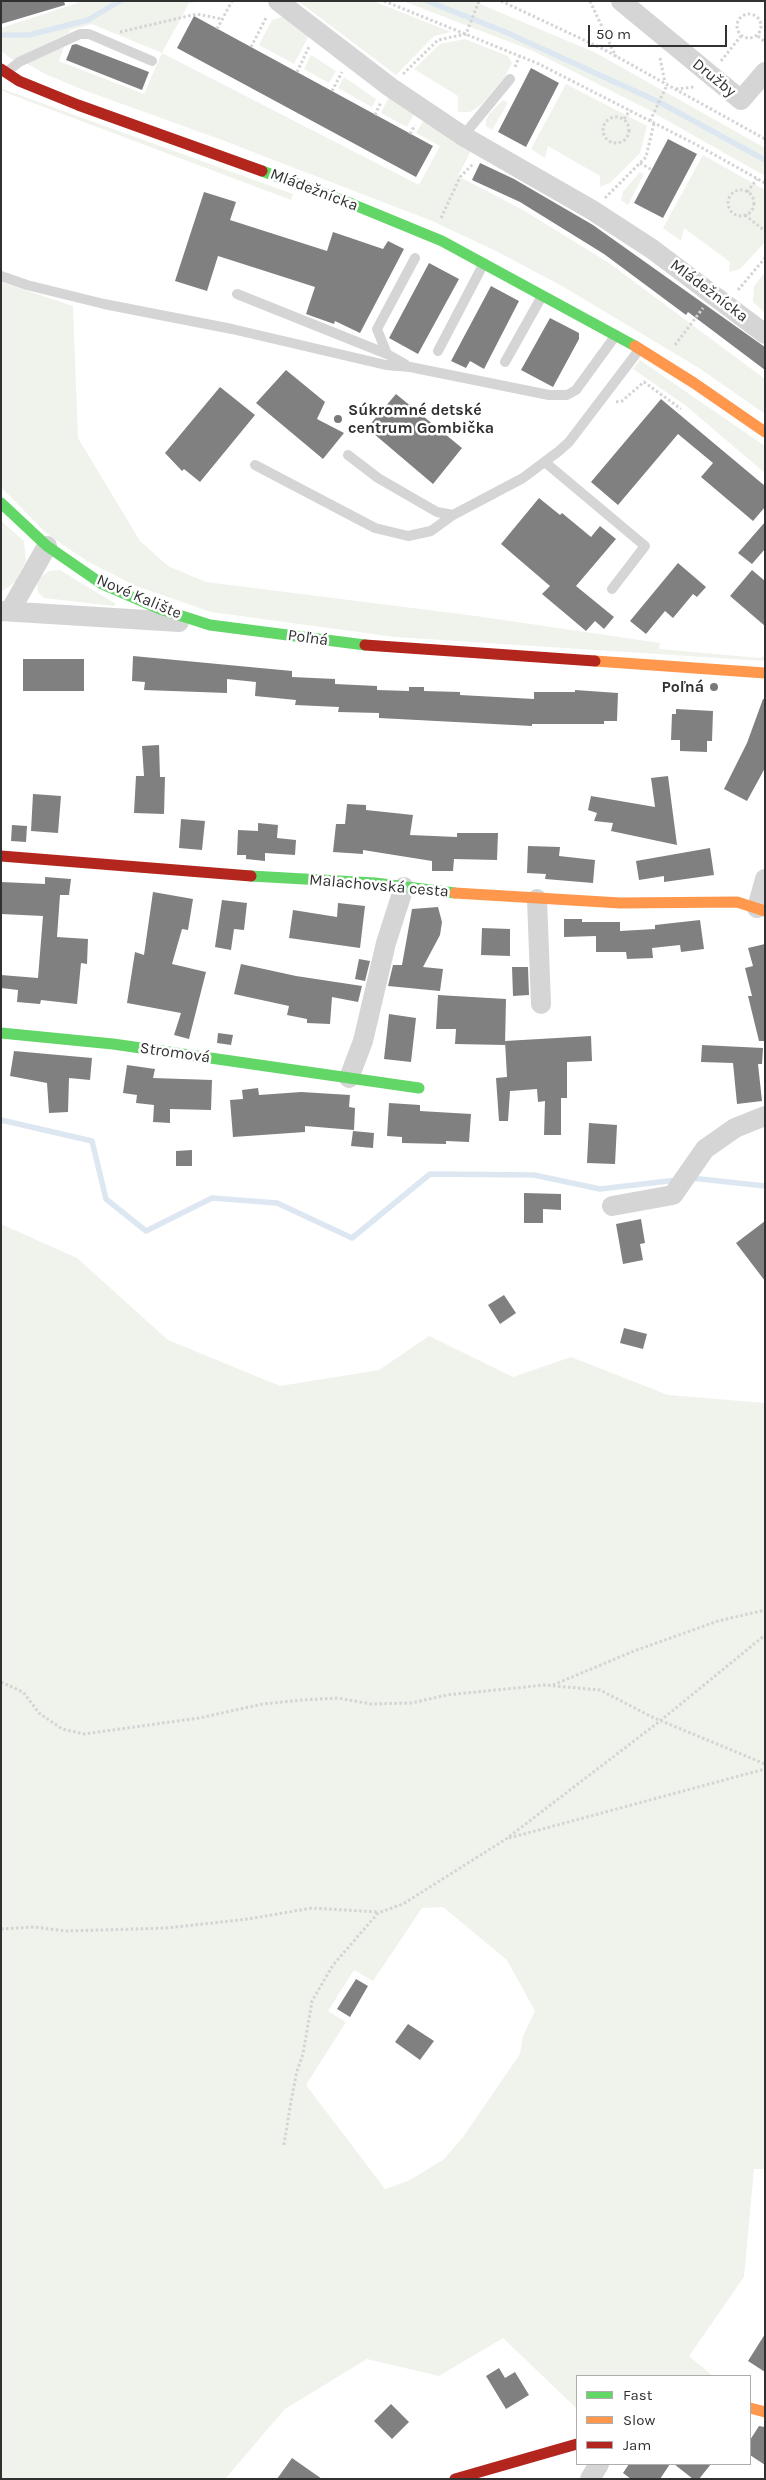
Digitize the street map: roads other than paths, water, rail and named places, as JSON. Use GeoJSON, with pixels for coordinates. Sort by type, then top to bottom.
{"type":"FeatureCollection","features":[{"type":"Feature","properties":{"kind":"street","name":"Mládežnícka"},"geometry":{"type":"LineString","coordinates":[[275,5],[318,31],[385,94],[592,210],[652,249],[765,334]]}},
{"type":"Feature","properties":{"kind":"street","name":"Družby"},"geometry":{"type":"LineString","coordinates":[[634,5],[741,100],[765,72]]}},
{"type":"Feature","properties":{"kind":"street","name":"Mládežnícka"},"geometry":{"type":"LineString","coordinates":[[3,71],[29,85],[78,104],[352,204],[442,241],[544,293],[616,334],[765,432]]}},
{"type":"Feature","properties":{"kind":"street","name":"Nové Kalište"},"geometry":{"type":"LineString","coordinates":[[1,503],[47,546],[102,584],[160,609],[210,625]]}},
{"type":"Feature","properties":{"kind":"street"},"geometry":{"type":"LineString","coordinates":[[6,610],[47,546]]}},
{"type":"Feature","properties":{"kind":"street","name":"Poľná"},"geometry":{"type":"LineString","coordinates":[[6,610],[210,625],[362,645],[765,673]]}},
{"type":"Feature","properties":{"kind":"street","name":"Malachovská cesta"},"geometry":{"type":"LineString","coordinates":[[1,856],[282,879],[375,883],[536,899],[620,903],[737,902],[761,909],[765,878]]}},
{"type":"Feature","properties":{"kind":"street"},"geometry":{"type":"LineString","coordinates":[[349,1078],[363,1041],[386,943],[404,887]]}},
{"type":"Feature","properties":{"kind":"street"},"geometry":{"type":"LineString","coordinates":[[536,899],[541,1004]]}},
{"type":"Feature","properties":{"kind":"street","name":"Stromová"},"geometry":{"type":"LineString","coordinates":[[1,1033],[113,1044],[419,1088]]}},
{"type":"Feature","properties":{"kind":"street"},"geometry":{"type":"LineString","coordinates":[[612,1206],[673,1195],[706,1149],[736,1128],[765,1116]]}},
{"type":"Feature","properties":{"kind":"street"},"geometry":{"type":"LineString","coordinates":[[751,2408],[765,2412]]}},
{"type":"Feature","properties":{"kind":"street"},"geometry":{"type":"LineString","coordinates":[[455,2479],[576,2444]]}},
{"type":"Feature","properties":{"kind":"street"},"geometry":{"type":"LineString","coordinates":[[590,2479],[598,2465]]}},
{"type":"Feature","properties":{"kind":"lane"},"geometry":{"type":"LineString","coordinates":[[3,71],[72,36],[89,34],[152,61]]}},
{"type":"Feature","properties":{"kind":"lane"},"geometry":{"type":"LineString","coordinates":[[463,136],[510,79]]}},
{"type":"Feature","properties":{"kind":"lane"},"geometry":{"type":"LineString","coordinates":[[386,359],[377,329],[415,258]]}},
{"type":"Feature","properties":{"kind":"lane"},"geometry":{"type":"LineString","coordinates":[[438,351],[485,262]]}},
{"type":"Feature","properties":{"kind":"lane"},"geometry":{"type":"LineString","coordinates":[[1,276],[26,285],[104,304],[386,359]]}},
{"type":"Feature","properties":{"kind":"lane"},"geometry":{"type":"LineString","coordinates":[[506,362],[544,293]]}},
{"type":"Feature","properties":{"kind":"lane"},"geometry":{"type":"LineString","coordinates":[[237,294],[386,359],[410,367],[549,395],[567,395],[580,386],[616,334]]}},
{"type":"Feature","properties":{"kind":"lane"},"geometry":{"type":"LineString","coordinates":[[255,465],[375,528],[408,536],[431,531],[453,515],[523,478],[546,463],[569,442],[640,349]]}},
{"type":"Feature","properties":{"kind":"lane"},"geometry":{"type":"LineString","coordinates":[[348,455],[378,478],[437,512],[453,515]]}},
{"type":"Feature","properties":{"kind":"lane"},"geometry":{"type":"LineString","coordinates":[[546,463],[645,546],[612,589]]}},
{"type":"Feature","properties":{"kind":"waterway"},"geometry":{"type":"LineString","coordinates":[[1,35],[29,35],[88,20],[120,1]]}},
{"type":"Feature","properties":{"kind":"waterway"},"geometry":{"type":"LineString","coordinates":[[427,1],[503,31],[661,103],[765,160]]}},
{"type":"Feature","properties":{"kind":"waterway"},"geometry":{"type":"LineString","coordinates":[[1,1120],[92,1141],[106,1199],[146,1231],[212,1198],[277,1203],[352,1238],[430,1174],[534,1175],[600,1189],[677,1180]]}},
{"type":"Feature","properties":{"kind":"waterway"},"geometry":{"type":"LineString","coordinates":[[691,1178],[765,1186]]}},
{"type":"Feature","properties":{"kind":"place","name":"Súkromné detské centrum Gombička"},"geometry":{"type":"Point","coordinates":[338,419]}},
{"type":"Feature","properties":{"kind":"place","name":"Poľná"},"geometry":{"type":"Point","coordinates":[714,687]}}]}
